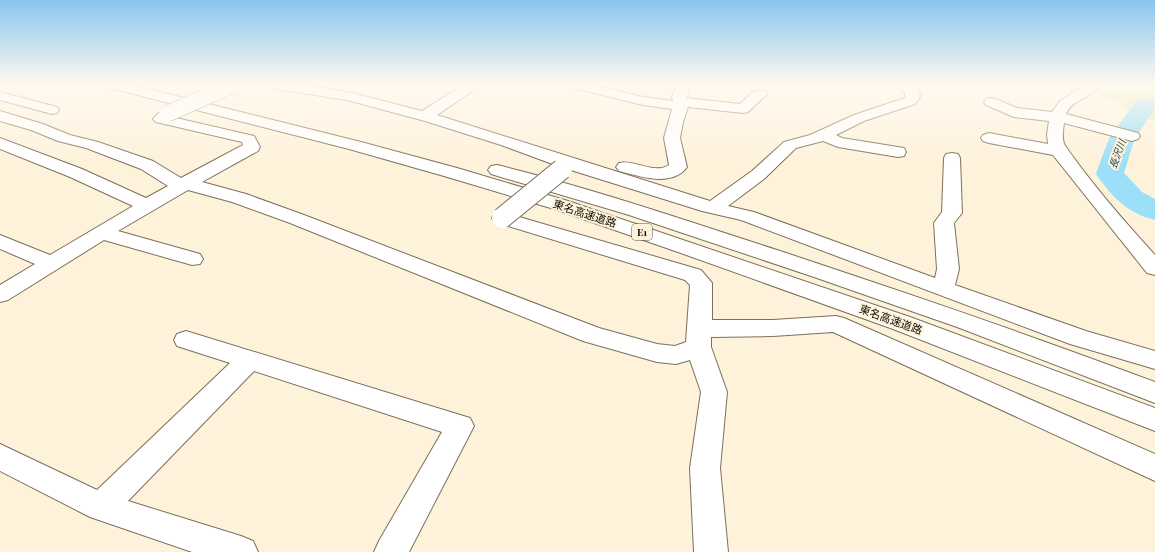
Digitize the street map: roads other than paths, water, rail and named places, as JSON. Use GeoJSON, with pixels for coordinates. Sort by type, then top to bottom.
{"type":"FeatureCollection","features":[{"type":"Feature","properties":{"kind":"main road"},"geometry":{"type":"LineString","coordinates":[[0,295],[146,205],[252,147],[248,139],[161,119],[174,111]]}},
{"type":"Feature","properties":{"kind":"main road","name":"東名高速道路"},"geometry":{"type":"LineString","coordinates":[[221,111],[489,183],[612,222],[882,315],[1155,420]]}},
{"type":"Feature","properties":{"kind":"main road","name":"東名高速道路"},"geometry":{"type":"LineString","coordinates":[[272,111],[357,132],[589,196],[845,279],[1072,360],[1155,393]]}},
{"type":"Feature","properties":{"kind":"main road"},"geometry":{"type":"LineString","coordinates":[[406,111],[507,142],[565,165],[714,208],[747,216],[1079,338],[1155,360]]}},
{"type":"Feature","properties":{"kind":"main road"},"geometry":{"type":"LineString","coordinates":[[426,116],[434,111]]}},
{"type":"Feature","properties":{"kind":"main road"},"geometry":{"type":"LineString","coordinates":[[678,111],[672,138],[678,166],[673,171],[665,174],[652,173],[585,159],[568,159],[565,165],[502,218],[694,275],[701,283],[699,338],[714,392],[705,468],[711,552]]}},
{"type":"Feature","properties":{"kind":"main road"},"geometry":{"type":"LineString","coordinates":[[714,208],[758,174],[790,145],[824,135],[859,118],[881,111]]}},
{"type":"Feature","properties":{"kind":"main road"},"geometry":{"type":"LineString","coordinates":[[1011,111],[1058,118],[1125,134]]}},
{"type":"Feature","properties":{"kind":"main road"},"geometry":{"type":"LineString","coordinates":[[1060,111],[1054,133],[1058,147],[1076,173],[1148,252],[1155,268]]}},
{"type":"Feature","properties":{"kind":"main road"},"geometry":{"type":"LineString","coordinates":[[0,116],[37,127],[64,138],[92,145],[147,165],[182,185],[239,198],[297,219],[592,335],[657,353],[676,355],[699,338],[773,328],[836,324],[1155,468]]}},
{"type":"Feature","properties":{"kind":"main road"},"geometry":{"type":"LineString","coordinates":[[824,135],[838,142],[898,152]]}},
{"type":"Feature","properties":{"kind":"main road"},"geometry":{"type":"LineString","coordinates":[[990,138],[1061,151]]}},
{"type":"Feature","properties":{"kind":"main road"},"geometry":{"type":"LineString","coordinates":[[0,143],[76,173],[146,205]]}},
{"type":"Feature","properties":{"kind":"main road"},"geometry":{"type":"LineString","coordinates":[[943,289],[948,269],[944,223],[952,213],[952,158]]}},
{"type":"Feature","properties":{"kind":"main road"},"geometry":{"type":"LineString","coordinates":[[101,233],[192,259]]}},
{"type":"Feature","properties":{"kind":"main road"},"geometry":{"type":"LineString","coordinates":[[0,242],[51,263]]}},
{"type":"Feature","properties":{"kind":"main road"},"geometry":{"type":"LineString","coordinates":[[186,340],[460,426],[391,552]]}},
{"type":"Feature","properties":{"kind":"main road"},"geometry":{"type":"LineString","coordinates":[[101,507],[249,360]]}},
{"type":"Feature","properties":{"kind":"main road"},"geometry":{"type":"LineString","coordinates":[[0,457],[101,507],[241,552]]}},
{"type":"Feature","properties":{"kind":"waterway","name":"長沢川"},"geometry":{"type":"LineString","coordinates":[[1141,111],[1122,138],[1110,174],[1131,198],[1155,211]]}}]}
